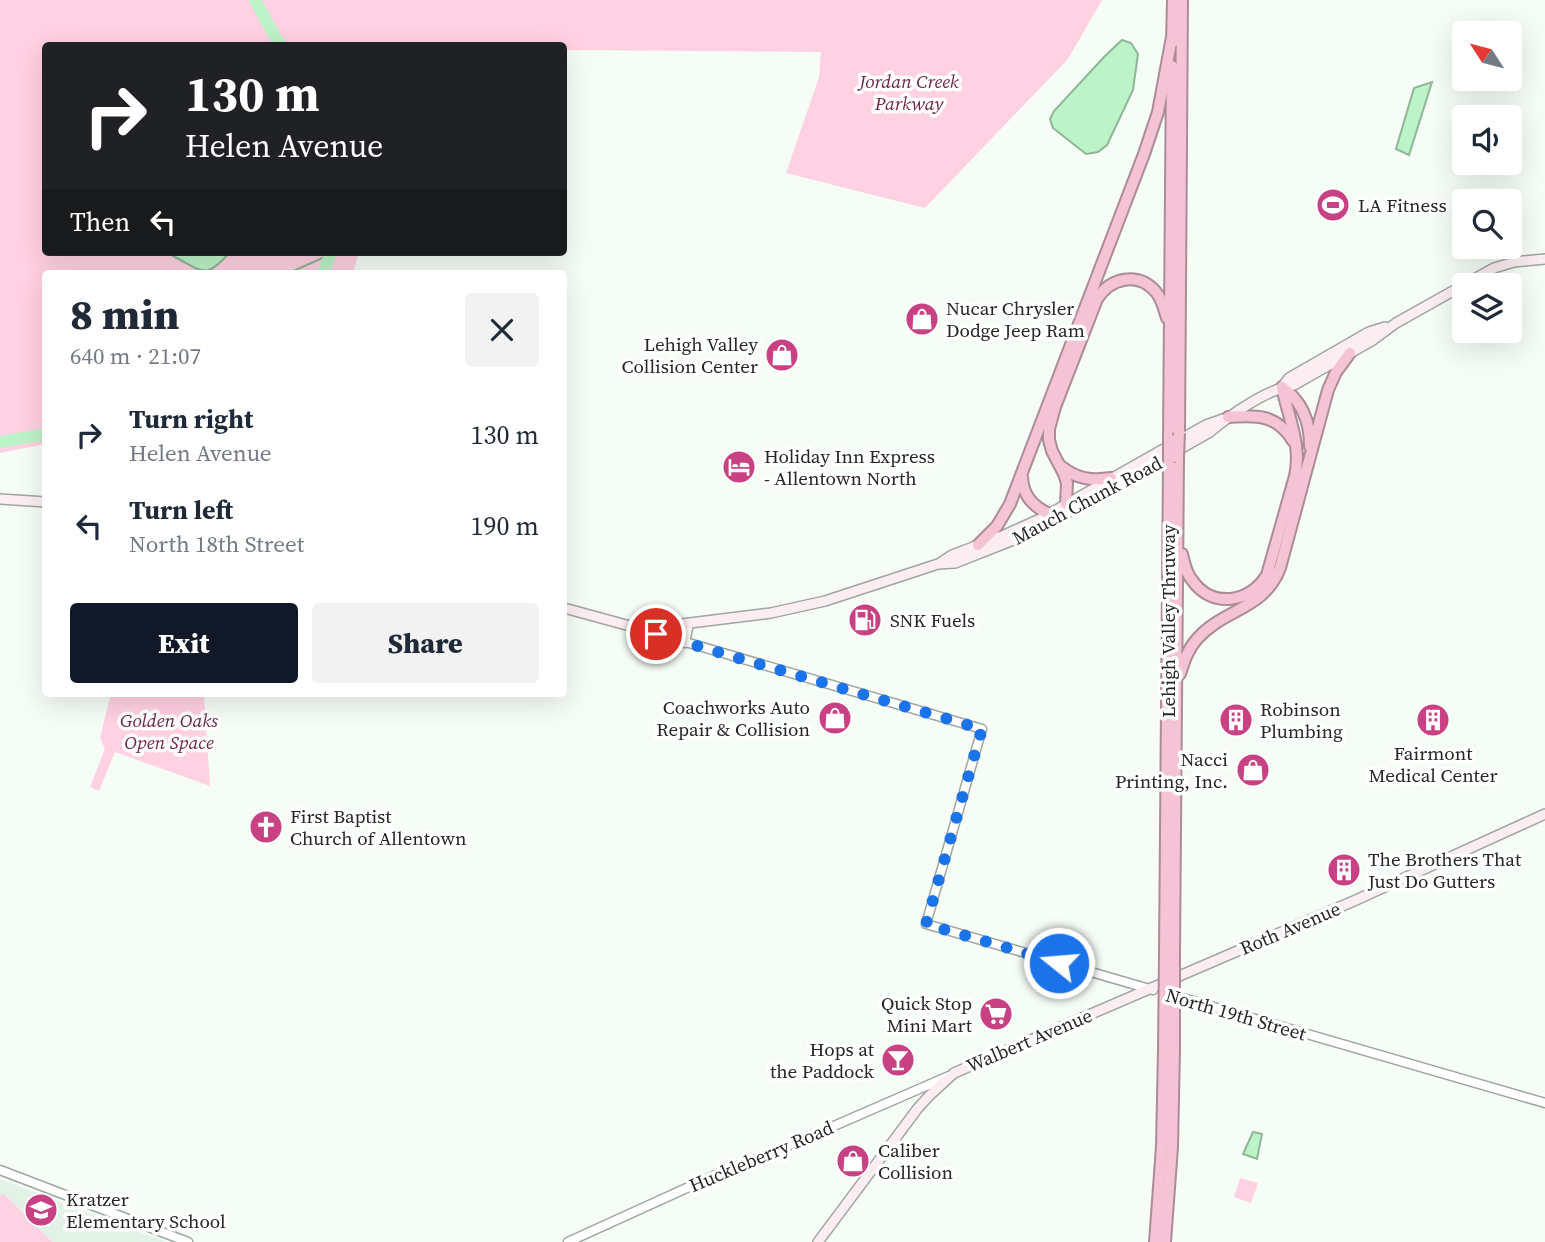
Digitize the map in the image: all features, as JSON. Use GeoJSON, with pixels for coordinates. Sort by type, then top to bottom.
{"type":"FeatureCollection","features":[{"type":"Feature","properties":{"kind":"highway","name":"Lehigh Valley Thruway"},"geometry":{"type":"LineString","coordinates":[[1173,0],[1170,330],[1174,435]]}},
{"type":"Feature","properties":{"kind":"highway","name":"Lehigh Valley Thruway"},"geometry":{"type":"LineString","coordinates":[[1165,1242],[1172,1147],[1169,1050],[1174,435],[1182,0]]}},
{"type":"Feature","properties":{"kind":"highway"},"geometry":{"type":"LineString","coordinates":[[978,545],[993,531],[1004,515],[1023,471],[1149,140],[1161,97],[1172,37]]}},
{"type":"Feature","properties":{"kind":"highway"},"geometry":{"type":"LineString","coordinates":[[1066,504],[1067,483],[1050,445],[1049,434],[1095,304],[1102,292],[1119,281],[1133,280],[1146,284],[1159,297],[1170,330]]}},
{"type":"Feature","properties":{"kind":"highway"},"geometry":{"type":"LineString","coordinates":[[1177,686],[1187,654],[1198,638],[1212,625],[1259,598],[1275,580],[1330,384],[1350,353]]}},
{"type":"Feature","properties":{"kind":"highway"},"geometry":{"type":"LineString","coordinates":[[1282,387],[1296,399],[1306,417],[1310,438],[1309,459]]}},
{"type":"Feature","properties":{"kind":"highway"},"geometry":{"type":"LineString","coordinates":[[1178,541],[1187,572],[1193,582],[1201,590],[1215,597],[1241,597],[1254,591],[1265,580],[1297,470],[1298,457],[1282,387]]}},
{"type":"Feature","properties":{"kind":"highway"},"geometry":{"type":"LineString","coordinates":[[1228,417],[1266,418],[1283,428],[1296,446]]}},
{"type":"Feature","properties":{"kind":"highway","name":"Lehigh Valley Thruway"},"geometry":{"type":"LineString","coordinates":[[1170,953],[1177,686],[1178,541],[1174,460]]}},
{"type":"Feature","properties":{"kind":"highway"},"geometry":{"type":"LineString","coordinates":[[1059,464],[1083,479],[1111,478]]}},
{"type":"Feature","properties":{"kind":"highway"},"geometry":{"type":"LineString","coordinates":[[1023,471],[1023,488],[1028,499],[1049,514]]}},
{"type":"Feature","properties":{"kind":"highway","name":"Lehigh Valley Thruway"},"geometry":{"type":"LineString","coordinates":[[1155,1242],[1169,1050]]}},
{"type":"Feature","properties":{"kind":"main road","name":"Mauch Chunk Road"},"geometry":{"type":"LineString","coordinates":[[641,629],[771,613],[805,606],[937,564],[952,555],[1018,530],[1206,425],[1228,417],[1282,387],[1293,385],[1494,268],[1514,262],[1543,259]]}},
{"type":"Feature","properties":{"kind":"main road","name":"Mauch Chunk Road"},"geometry":{"type":"LineString","coordinates":[[1282,387],[1289,377],[1369,332],[1396,323]]}},
{"type":"Feature","properties":{"kind":"main road","name":"Mauch Chunk Road"},"geometry":{"type":"LineString","coordinates":[[937,564],[955,563],[1034,531],[1210,432],[1228,417]]}},
{"type":"Feature","properties":{"kind":"main road"},"geometry":{"type":"LineString","coordinates":[[0,499],[42,502]]}},
{"type":"Feature","properties":{"kind":"main road"},"geometry":{"type":"LineString","coordinates":[[1049,514],[1062,516],[1066,504]]}},
{"type":"Feature","properties":{"kind":"main road"},"geometry":{"type":"LineString","coordinates":[[567,609],[641,629]]}},
{"type":"Feature","properties":{"kind":"main road","name":"Roth Avenue"},"geometry":{"type":"LineString","coordinates":[[1150,989],[1545,814]]}},
{"type":"Feature","properties":{"kind":"main road","name":"Walbert Avenue"},"geometry":{"type":"LineString","coordinates":[[818,1242],[919,1108],[954,1073],[1150,989]]}},
{"type":"Feature","properties":{"kind":"street"},"geometry":{"type":"LineString","coordinates":[[641,629],[685,643],[689,623]]}},
{"type":"Feature","properties":{"kind":"street","name":"North 19th Street"},"geometry":{"type":"LineString","coordinates":[[685,643],[982,729],[926,924],[1545,1103]]}},
{"type":"Feature","properties":{"kind":"street","name":"Huckleberry Road"},"geometry":{"type":"LineString","coordinates":[[568,1242],[712,1176],[767,1155],[954,1073]]}},
{"type":"Feature","properties":{"kind":"street"},"geometry":{"type":"LineString","coordinates":[[0,1170],[188,1242]]}},
{"type":"Feature","properties":{"kind":"shaded area"},"geometry":{"type":"Polygon","coordinates":[[[1122,40],[1131,43],[1138,54],[1133,90],[1107,145],[1098,152],[1086,154],[1053,128],[1050,119],[1054,111],[1122,40]]]}},
{"type":"Feature","properties":{"kind":"shaded area"},"geometry":{"type":"Polygon","coordinates":[[[1432,82],[1409,155],[1396,149],[1414,88],[1432,82]]]}},
{"type":"Feature","properties":{"kind":"shaded area"},"geometry":{"type":"Polygon","coordinates":[[[173,256],[226,256],[209,270],[198,269],[173,256]]]}},
{"type":"Feature","properties":{"kind":"shaded area"},"geometry":{"type":"Polygon","coordinates":[[[1253,1132],[1262,1134],[1257,1159],[1243,1154],[1253,1132]]]}},
{"type":"Feature","properties":{"kind":"shaded area","name":"Kratzer Elementary School"},"geometry":{"type":"Polygon","coordinates":[[[0,1179],[166,1242],[0,1242],[0,1179]]]}},
{"type":"Feature","properties":{"kind":"green space","name":"Jordan Creek Parkway"},"geometry":{"type":"Polygon","coordinates":[[[0,0],[1102,0],[1068,59],[925,208],[786,173],[819,77],[821,52],[567,50],[567,42],[42,42],[42,256],[358,256],[354,270],[42,270],[42,445],[0,453],[0,0]]]}},
{"type":"Feature","properties":{"kind":"green space","name":"Golden Oaks Open Space"},"geometry":{"type":"Polygon","coordinates":[[[110,697],[204,697],[210,786],[115,752],[99,791],[90,787],[105,749],[100,738],[110,697]]]}},
{"type":"Feature","properties":{"kind":"green space"},"geometry":{"type":"Polygon","coordinates":[[[1240,1178],[1258,1183],[1251,1203],[1234,1197],[1240,1178]]]}},
{"type":"Feature","properties":{"kind":"green space"},"geometry":{"type":"Polygon","coordinates":[[[3,1193],[52,1242],[0,1242],[0,1197],[3,1193]]]}},
{"type":"Feature","properties":{"kind":"waterway"},"geometry":{"type":"LineString","coordinates":[[255,0],[279,42]]}},
{"type":"Feature","properties":{"kind":"waterway"},"geometry":{"type":"LineString","coordinates":[[296,270],[327,256]]}},
{"type":"Feature","properties":{"kind":"waterway"},"geometry":{"type":"LineString","coordinates":[[324,270],[329,256]]}},
{"type":"Feature","properties":{"kind":"waterway"},"geometry":{"type":"LineString","coordinates":[[0,442],[42,435]]}},
{"type":"Feature","properties":{"kind":"place","name":"LA Fitness"},"geometry":{"type":"Point","coordinates":[1333,205]}},
{"type":"Feature","properties":{"kind":"place","name":"Nucar Chrysler Dodge Jeep Ram"},"geometry":{"type":"Point","coordinates":[922,319]}},
{"type":"Feature","properties":{"kind":"place","name":"Lehigh Valley Collision Center"},"geometry":{"type":"Point","coordinates":[782,355]}},
{"type":"Feature","properties":{"kind":"place","name":"Holiday Inn Express - Allentown North"},"geometry":{"type":"Point","coordinates":[739,467]}},
{"type":"Feature","properties":{"kind":"place","name":"SNK Fuels"},"geometry":{"type":"Point","coordinates":[865,620]}},
{"type":"Feature","properties":{"kind":"place","name":"Coachworks Auto Repair & Collision"},"geometry":{"type":"Point","coordinates":[835,718]}},
{"type":"Feature","properties":{"kind":"place","name":"Robinson Plumbing"},"geometry":{"type":"Point","coordinates":[1236,720]}},
{"type":"Feature","properties":{"kind":"place","name":"Fairmont Medical Center"},"geometry":{"type":"Point","coordinates":[1433,720]}},
{"type":"Feature","properties":{"kind":"place","name":"Nacci Printing, Inc."},"geometry":{"type":"Point","coordinates":[1253,770]}},
{"type":"Feature","properties":{"kind":"place","name":"First Baptist Church of Allentown"},"geometry":{"type":"Point","coordinates":[266,827]}},
{"type":"Feature","properties":{"kind":"place","name":"The Brothers That Just Do Gutters"},"geometry":{"type":"Point","coordinates":[1344,870]}},
{"type":"Feature","properties":{"kind":"place","name":"Quick Stop Mini Mart"},"geometry":{"type":"Point","coordinates":[996,1014]}},
{"type":"Feature","properties":{"kind":"place","name":"Hops at the Paddock"},"geometry":{"type":"Point","coordinates":[898,1060]}},
{"type":"Feature","properties":{"kind":"place","name":"Caliber Collision"},"geometry":{"type":"Point","coordinates":[853,1161]}},
{"type":"Feature","properties":{"kind":"place","name":"Kratzer Elementary School"},"geometry":{"type":"Point","coordinates":[41,1210]}},
{"type":"Feature","properties":{"kind":"route"},"geometry":{"type":"LineString","coordinates":[[656,634],[982,729],[926,924],[1059,963]]}}]}
